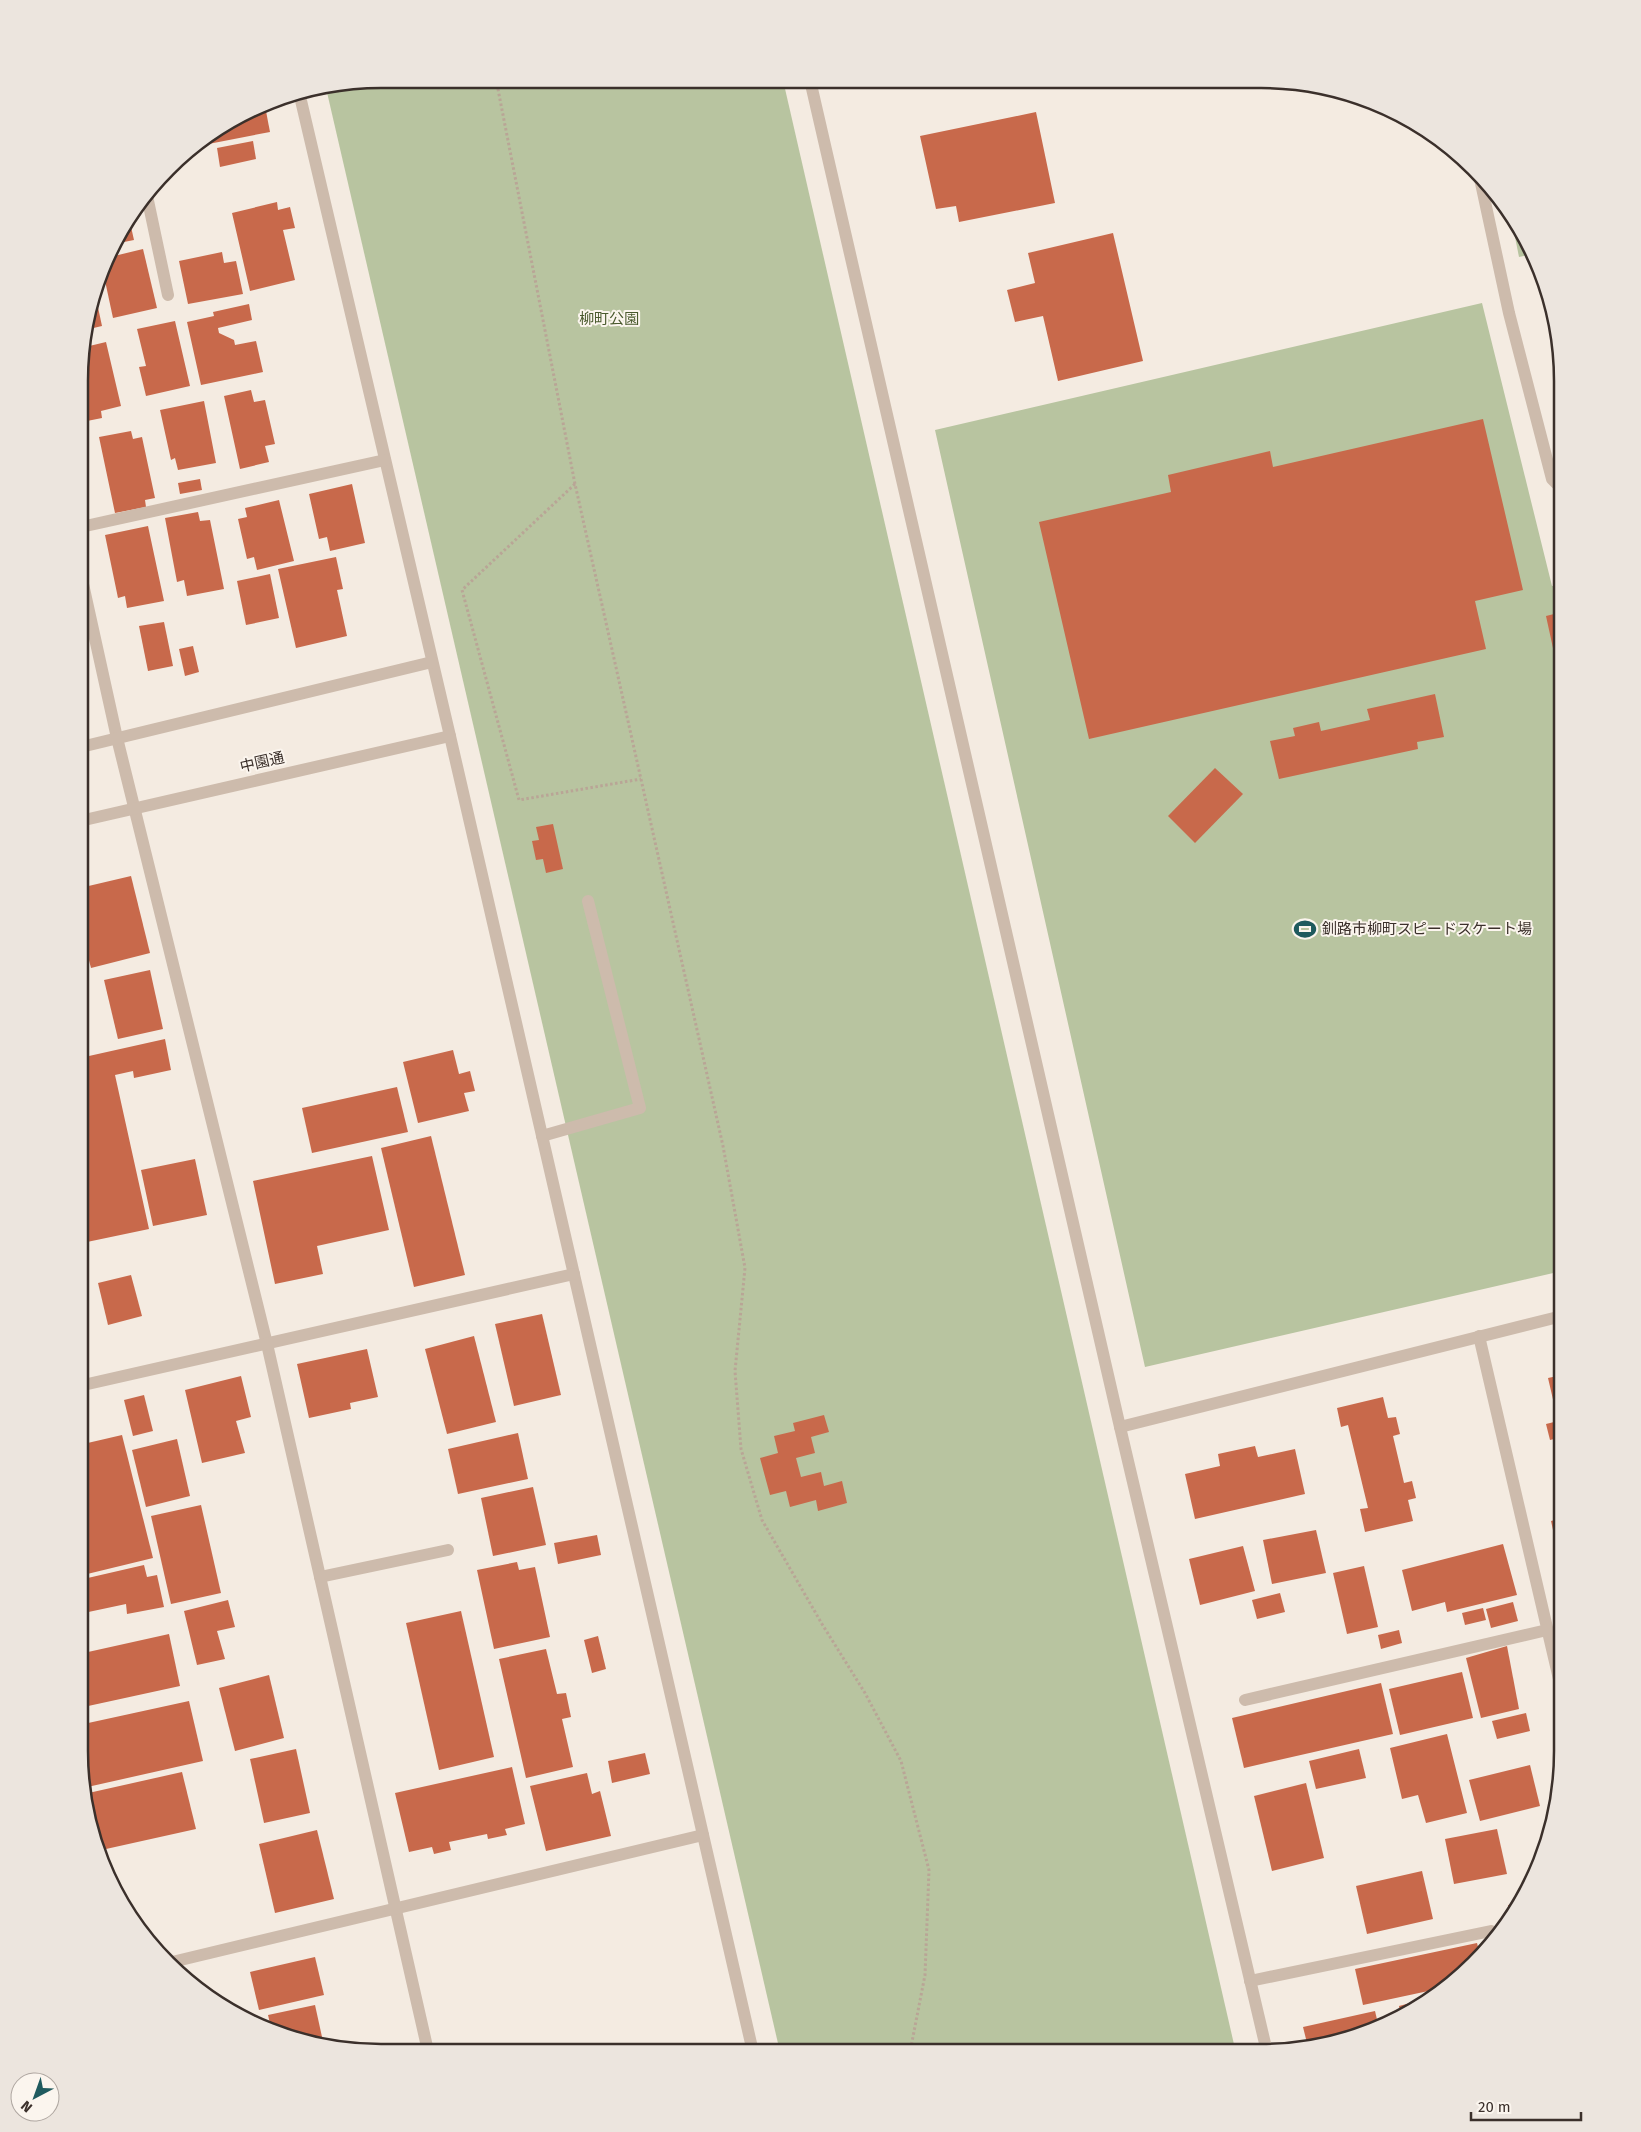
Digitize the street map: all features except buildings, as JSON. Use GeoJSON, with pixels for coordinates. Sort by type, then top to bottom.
{"type":"FeatureCollection","features":[{"type":"Feature","properties":{"kind":"street"},"geometry":{"type":"LineString","coordinates":[[812,87],[1120,1427],[1265,2044]]}},
{"type":"Feature","properties":{"kind":"street"},"geometry":{"type":"LineString","coordinates":[[300,99],[450,736],[751,2044]]}},
{"type":"Feature","properties":{"kind":"street"},"geometry":{"type":"LineString","coordinates":[[1482,188],[1509,313],[1554,481]]}},
{"type":"Feature","properties":{"kind":"street"},"geometry":{"type":"LineString","coordinates":[[148,202],[168,295]]}},
{"type":"Feature","properties":{"kind":"street"},"geometry":{"type":"LineString","coordinates":[[88,525],[384,460]]}},
{"type":"Feature","properties":{"kind":"street"},"geometry":{"type":"LineString","coordinates":[[88,607],[117,738],[267,1344],[426,2044]]}},
{"type":"Feature","properties":{"kind":"street"},"geometry":{"type":"LineString","coordinates":[[88,745],[432,662]]}},
{"type":"Feature","properties":{"kind":"street","name":"中園通"},"geometry":{"type":"LineString","coordinates":[[88,818],[450,736]]}},
{"type":"Feature","properties":{"kind":"street"},"geometry":{"type":"LineString","coordinates":[[542,1136],[640,1108],[588,901]]}},
{"type":"Feature","properties":{"kind":"street"},"geometry":{"type":"LineString","coordinates":[[88,1384],[574,1274]]}},
{"type":"Feature","properties":{"kind":"street"},"geometry":{"type":"LineString","coordinates":[[1120,1427],[1554,1318]]}},
{"type":"Feature","properties":{"kind":"street"},"geometry":{"type":"LineString","coordinates":[[1479,1336],[1554,1659]]}},
{"type":"Feature","properties":{"kind":"street"},"geometry":{"type":"LineString","coordinates":[[320,1577],[448,1550]]}},
{"type":"Feature","properties":{"kind":"street"},"geometry":{"type":"LineString","coordinates":[[1245,1700],[1547,1630]]}},
{"type":"Feature","properties":{"kind":"street"},"geometry":{"type":"LineString","coordinates":[[175,1961],[703,1834]]}},
{"type":"Feature","properties":{"kind":"street"},"geometry":{"type":"LineString","coordinates":[[1250,1981],[1491,1931]]}},
{"type":"Feature","properties":{"kind":"path"},"geometry":{"type":"LineString","coordinates":[[498,87],[575,484],[723,1146],[745,1268],[736,1371],[741,1449],[762,1520],[822,1624],[865,1693],[901,1761],[928,1870],[925,1975],[912,2044]]}},
{"type":"Feature","properties":{"kind":"path"},"geometry":{"type":"LineString","coordinates":[[575,484],[462,590],[519,800],[641,779]]}},
{"type":"Feature","properties":{"kind":"green space","name":"柳町公園"},"geometry":{"type":"Polygon","coordinates":[[[381,87],[785,87],[1234,2044],[778,2044],[327,92],[381,87]]]}},
{"type":"Feature","properties":{"kind":"green space"},"geometry":{"type":"Polygon","coordinates":[[[1515,235],[1525,256],[1519,257],[1515,235]]]}},
{"type":"Feature","properties":{"kind":"green space","name":"釧路市柳町スピードスケート場"},"geometry":{"type":"Polygon","coordinates":[[[1482,303],[1552,586],[1554,586],[1554,1273],[1145,1367],[935,430],[1482,303]]]}},
{"type":"Feature","properties":{"kind":"place","name":"釧路市柳町スピードスケート場"},"geometry":{"type":"Point","coordinates":[1305,929]}}]}
